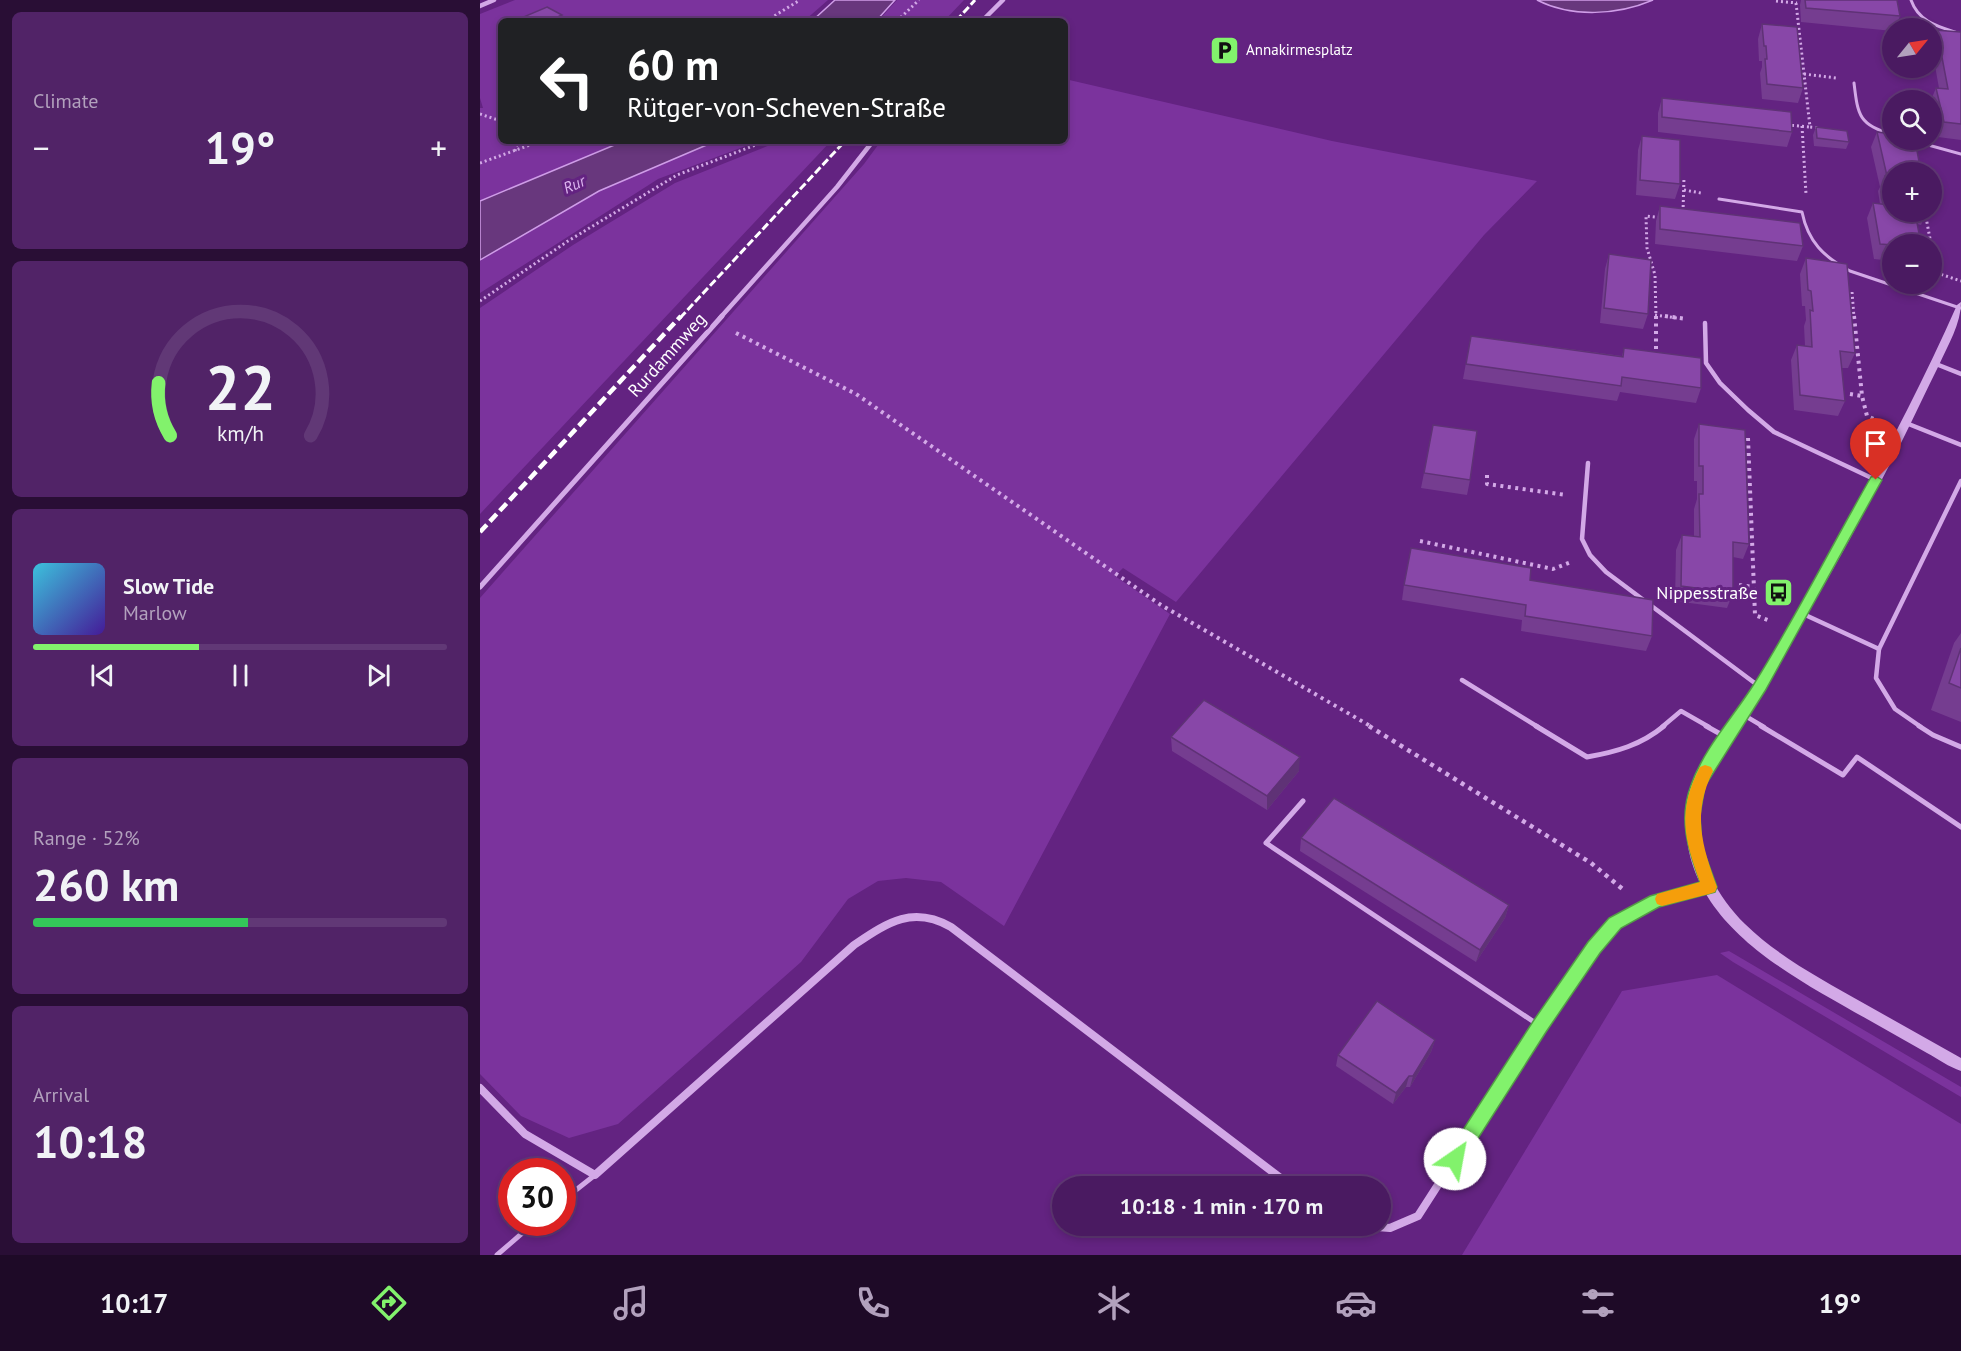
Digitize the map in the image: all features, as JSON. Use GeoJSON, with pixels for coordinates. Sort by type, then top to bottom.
{"type":"FeatureCollection","features":[{"type":"Feature","properties":{"kind":"street"},"geometry":{"type":"LineString","coordinates":[[480,6],[494,0]]}},
{"type":"Feature","properties":{"kind":"street"},"geometry":{"type":"LineString","coordinates":[[985,18],[1003,0]]}},
{"type":"Feature","properties":{"kind":"street","name":"Rurdammweg"},"geometry":{"type":"LineString","coordinates":[[480,587],[837,187],[871,144]]}},
{"type":"Feature","properties":{"kind":"street"},"geometry":{"type":"LineString","coordinates":[[1960,306],[1936,364],[1876,480],[1760,687],[1710,763],[1698,785],[1693,801],[1695,846],[1709,887],[1731,918],[1770,953],[1810,981],[1961,1065]]}},
{"type":"Feature","properties":{"kind":"street"},"geometry":{"type":"LineString","coordinates":[[1391,1228],[1418,1216],[1540,1026],[1594,948],[1615,923],[1644,906],[1709,887]]}},
{"type":"Feature","properties":{"kind":"street"},"geometry":{"type":"LineString","coordinates":[[480,1088],[525,1134],[595,1174],[854,945],[885,925],[909,917],[930,917],[951,927],[1278,1176]]}},
{"type":"Feature","properties":{"kind":"lane"},"geometry":{"type":"LineString","coordinates":[[1911,0],[1913,10],[1918,16],[1961,34]]}},
{"type":"Feature","properties":{"kind":"lane"},"geometry":{"type":"LineString","coordinates":[[1854,83],[1859,120],[1868,128],[1882,132]]}},
{"type":"Feature","properties":{"kind":"lane"},"geometry":{"type":"LineString","coordinates":[[1942,149],[1961,154]]}},
{"type":"Feature","properties":{"kind":"lane"},"geometry":{"type":"LineString","coordinates":[[1719,199],[1802,212],[1805,230],[1821,253],[1850,271],[1960,306]]}},
{"type":"Feature","properties":{"kind":"lane"},"geometry":{"type":"LineString","coordinates":[[1705,323],[1706,363],[1720,383],[1748,410],[1774,432],[1876,480]]}},
{"type":"Feature","properties":{"kind":"lane"},"geometry":{"type":"LineString","coordinates":[[1936,364],[1961,374]]}},
{"type":"Feature","properties":{"kind":"lane"},"geometry":{"type":"LineString","coordinates":[[1904,427],[1961,445]]}},
{"type":"Feature","properties":{"kind":"lane"},"geometry":{"type":"LineString","coordinates":[[1588,463],[1582,539],[1590,555],[1606,572],[1760,687]]}},
{"type":"Feature","properties":{"kind":"lane"},"geometry":{"type":"LineString","coordinates":[[1961,481],[1879,649],[1876,678],[1895,709],[1933,735],[1961,747]]}},
{"type":"Feature","properties":{"kind":"lane"},"geometry":{"type":"LineString","coordinates":[[1801,613],[1879,649]]}},
{"type":"Feature","properties":{"kind":"lane"},"geometry":{"type":"LineString","coordinates":[[1462,680],[1587,757],[1619,752],[1651,738],[1682,711],[1726,737]]}},
{"type":"Feature","properties":{"kind":"lane"},"geometry":{"type":"LineString","coordinates":[[1742,714],[1843,775],[1857,757],[1961,827]]}},
{"type":"Feature","properties":{"kind":"lane"},"geometry":{"type":"LineString","coordinates":[[1302,801],[1266,843],[1540,1026]]}},
{"type":"Feature","properties":{"kind":"lane"},"geometry":{"type":"LineString","coordinates":[[576,1190],[595,1174]]}},
{"type":"Feature","properties":{"kind":"lane"},"geometry":{"type":"LineString","coordinates":[[497,1255],[519,1236]]}},
{"type":"Feature","properties":{"kind":"path"},"geometry":{"type":"LineString","coordinates":[[771,18],[800,0]]}},
{"type":"Feature","properties":{"kind":"path"},"geometry":{"type":"LineString","coordinates":[[900,18],[920,0]]}},
{"type":"Feature","properties":{"kind":"path"},"geometry":{"type":"LineString","coordinates":[[1776,1],[1806,4]]}},
{"type":"Feature","properties":{"kind":"path"},"geometry":{"type":"LineString","coordinates":[[1796,3],[1810,127]]}},
{"type":"Feature","properties":{"kind":"path"},"geometry":{"type":"LineString","coordinates":[[1804,74],[1848,80],[1854,83]]}},
{"type":"Feature","properties":{"kind":"path"},"geometry":{"type":"LineString","coordinates":[[480,114],[498,120]]}},
{"type":"Feature","properties":{"kind":"path"},"geometry":{"type":"LineString","coordinates":[[1779,124],[1822,128]]}},
{"type":"Feature","properties":{"kind":"path"},"geometry":{"type":"LineString","coordinates":[[1802,126],[1807,205],[1802,212]]}},
{"type":"Feature","properties":{"kind":"path"},"geometry":{"type":"LineString","coordinates":[[515,151],[517,144]]}},
{"type":"Feature","properties":{"kind":"path"},"geometry":{"type":"LineString","coordinates":[[480,162],[534,144]]}},
{"type":"Feature","properties":{"kind":"path"},"geometry":{"type":"LineString","coordinates":[[480,301],[568,241],[677,175],[758,144]]}},
{"type":"Feature","properties":{"kind":"path"},"geometry":{"type":"LineString","coordinates":[[1683,220],[1684,177]]}},
{"type":"Feature","properties":{"kind":"path"},"geometry":{"type":"LineString","coordinates":[[1656,363],[1655,275],[1647,248],[1646,216],[1665,218]]}},
{"type":"Feature","properties":{"kind":"path"},"geometry":{"type":"LineString","coordinates":[[1850,271],[1862,396],[1867,416],[1904,427]]}},
{"type":"Feature","properties":{"kind":"path"},"geometry":{"type":"LineString","coordinates":[[1942,275],[1961,281]]}},
{"type":"Feature","properties":{"kind":"path"},"geometry":{"type":"LineString","coordinates":[[1654,315],[1705,323]]}},
{"type":"Feature","properties":{"kind":"path"},"geometry":{"type":"LineString","coordinates":[[705,333],[734,332],[856,394],[1161,605],[1362,721],[1591,863],[1644,906]]}},
{"type":"Feature","properties":{"kind":"path"},"geometry":{"type":"LineString","coordinates":[[1850,394],[1862,396]]}},
{"type":"Feature","properties":{"kind":"path"},"geometry":{"type":"LineString","coordinates":[[1748,410],[1755,615],[1791,631]]}},
{"type":"Feature","properties":{"kind":"path"},"geometry":{"type":"LineString","coordinates":[[1487,475],[1486,484],[1585,498]]}},
{"type":"Feature","properties":{"kind":"path"},"geometry":{"type":"LineString","coordinates":[[1420,541],[1553,569],[1590,555]]}},
{"type":"Feature","properties":{"kind":"path"},"geometry":{"type":"LineString","coordinates":[[1474,563],[1476,553]]}},
{"type":"Feature","properties":{"kind":"path"},"geometry":{"type":"LineString","coordinates":[[1739,585],[1753,587]]}},
{"type":"Feature","properties":{"kind":"shaded area"},"geometry":{"type":"Polygon","coordinates":[[[515,0],[828,0],[807,18],[498,18],[498,144],[617,144],[480,201],[480,108],[483,108],[480,98],[480,14],[515,0]]]}},
{"type":"Feature","properties":{"kind":"shaded area"},"geometry":{"type":"Polygon","coordinates":[[[897,0],[964,0],[947,18],[881,18],[897,0]]]}},
{"type":"Feature","properties":{"kind":"shaded area"},"geometry":{"type":"Polygon","coordinates":[[[1068,80],[1332,141],[1537,181],[1484,235],[1176,602],[1123,568],[1115,576],[1170,614],[1004,926],[941,882],[906,878],[878,881],[848,899],[801,962],[618,1124],[569,1138],[521,1116],[480,1074],[480,598],[864,164],[879,144],[1068,144],[1068,80]]]}},
{"type":"Feature","properties":{"kind":"shaded area"},"geometry":{"type":"Polygon","coordinates":[[[709,144],[751,144],[658,179],[480,293],[480,260],[599,191],[709,144]]]}},
{"type":"Feature","properties":{"kind":"shaded area"},"geometry":{"type":"Polygon","coordinates":[[[772,144],[828,144],[480,514],[480,308],[573,245],[675,183],[772,144]]]}},
{"type":"Feature","properties":{"kind":"shaded area"},"geometry":{"type":"Polygon","coordinates":[[[1729,951],[1961,1087],[1961,1097],[1720,953],[1729,951]]]}},
{"type":"Feature","properties":{"kind":"shaded area"},"geometry":{"type":"Polygon","coordinates":[[[1717,975],[1961,1124],[1961,1255],[1462,1255],[1622,991],[1717,975]]]}},
{"type":"Feature","properties":{"kind":"water"},"geometry":{"type":"Polygon","coordinates":[[[835,0],[895,0],[879,18],[815,18],[835,0]]]}},
{"type":"Feature","properties":{"kind":"water"},"geometry":{"type":"Polygon","coordinates":[[[1537,0],[1653,0],[1625,9],[1580,12],[1565,10],[1537,0]]]}},
{"type":"Feature","properties":{"kind":"water","name":"Rur"},"geometry":{"type":"Polygon","coordinates":[[[617,144],[709,144],[599,191],[480,260],[480,201],[617,144]]]}},
{"type":"Feature","properties":{"kind":"building"},"geometry":{"type":"Polygon","coordinates":[[[1805,0],[1897,0],[1900,16],[1806,8],[1805,0]]]}},
{"type":"Feature","properties":{"kind":"building"},"geometry":{"type":"Polygon","coordinates":[[[547,7],[562,15],[556,18],[521,18],[547,7]]]}},
{"type":"Feature","properties":{"kind":"building"},"geometry":{"type":"Polygon","coordinates":[[[1762,24],[1797,27],[1803,88],[1767,84],[1766,46],[1764,46],[1762,24]]]}},
{"type":"Feature","properties":{"kind":"building"},"geometry":{"type":"Polygon","coordinates":[[[1942,31],[1961,32],[1961,124],[1944,122],[1942,90],[1936,88],[1948,89],[1942,57],[1942,31]]]}},
{"type":"Feature","properties":{"kind":"building"},"geometry":{"type":"Polygon","coordinates":[[[1662,98],[1791,112],[1792,132],[1662,117],[1662,98]]]}},
{"type":"Feature","properties":{"kind":"building"},"geometry":{"type":"Polygon","coordinates":[[[1816,127],[1847,131],[1849,142],[1817,138],[1816,127]]]}},
{"type":"Feature","properties":{"kind":"building"},"geometry":{"type":"Polygon","coordinates":[[[1877,132],[1882,133],[1882,150],[1917,150],[1919,162],[1884,162],[1877,132]]]}},
{"type":"Feature","properties":{"kind":"building"},"geometry":{"type":"Polygon","coordinates":[[[1642,136],[1680,140],[1680,184],[1640,180],[1642,136]]]}},
{"type":"Feature","properties":{"kind":"building"},"geometry":{"type":"Polygon","coordinates":[[[1873,203],[1882,204],[1882,222],[1917,222],[1919,234],[1882,234],[1882,244],[1880,244],[1873,203]]]}},
{"type":"Feature","properties":{"kind":"building"},"geometry":{"type":"Polygon","coordinates":[[[1660,206],[1800,223],[1803,246],[1660,229],[1660,206]]]}},
{"type":"Feature","properties":{"kind":"building"},"geometry":{"type":"Polygon","coordinates":[[[1609,254],[1651,260],[1648,314],[1604,308],[1609,254]]]}},
{"type":"Feature","properties":{"kind":"building"},"geometry":{"type":"Polygon","coordinates":[[[1806,258],[1847,264],[1855,353],[1840,351],[1845,401],[1800,395],[1797,345],[1812,347],[1810,310],[1813,311],[1811,291],[1808,290],[1806,258]]]}},
{"type":"Feature","properties":{"kind":"building"},"geometry":{"type":"Polygon","coordinates":[[[1471,336],[1623,357],[1624,348],[1701,358],[1701,388],[1622,377],[1621,386],[1466,364],[1471,336]]]}},
{"type":"Feature","properties":{"kind":"building"},"geometry":{"type":"Polygon","coordinates":[[[1699,424],[1745,430],[1749,544],[1733,542],[1733,593],[1681,586],[1682,535],[1700,537],[1699,494],[1703,494],[1703,466],[1699,466],[1699,424]]]}},
{"type":"Feature","properties":{"kind":"building"},"geometry":{"type":"Polygon","coordinates":[[[1433,425],[1477,431],[1470,480],[1424,473],[1433,425]]]}},
{"type":"Feature","properties":{"kind":"building"},"geometry":{"type":"Polygon","coordinates":[[[1411,548],[1531,568],[1530,580],[1653,600],[1652,636],[1525,616],[1526,605],[1404,585],[1411,548]]]}},
{"type":"Feature","properties":{"kind":"building"},"geometry":{"type":"Polygon","coordinates":[[[1961,648],[1961,688],[1949,683],[1961,648]]]}},
{"type":"Feature","properties":{"kind":"building"},"geometry":{"type":"Polygon","coordinates":[[[1204,700],[1300,757],[1267,796],[1171,737],[1204,700]]]}},
{"type":"Feature","properties":{"kind":"building"},"geometry":{"type":"Polygon","coordinates":[[[1334,798],[1509,905],[1480,950],[1301,838],[1334,798]]]}},
{"type":"Feature","properties":{"kind":"building"},"geometry":{"type":"Polygon","coordinates":[[[1377,1001],[1435,1040],[1413,1076],[1409,1076],[1396,1093],[1338,1055],[1377,1001]]]}},
{"type":"Feature","properties":{"kind":"railway"},"geometry":{"type":"LineString","coordinates":[[959,18],[975,0]]}},
{"type":"Feature","properties":{"kind":"railway"},"geometry":{"type":"LineString","coordinates":[[680,318],[842,144]]}},
{"type":"Feature","properties":{"kind":"railway"},"geometry":{"type":"LineString","coordinates":[[480,532],[681,316]]}},
{"type":"Feature","properties":{"kind":"slow traffic"},"geometry":{"type":"LineString","coordinates":[[1662,899],[1709,887],[1695,846],[1692,815],[1693,801],[1705,771]]}},
{"type":"Feature","properties":{"kind":"place","name":"Annakirmesplatz"},"geometry":{"type":"Point","coordinates":[1225,50]}},
{"type":"Feature","properties":{"kind":"place","name":"Nippesstraße"},"geometry":{"type":"Point","coordinates":[1779,593]}},
{"type":"Feature","properties":{"kind":"route"},"geometry":{"type":"LineString","coordinates":[[1455,1159],[1540,1026],[1594,948],[1615,923],[1656,901],[1709,887],[1695,846],[1692,815],[1698,785],[1760,687],[1876,480]]}}]}
